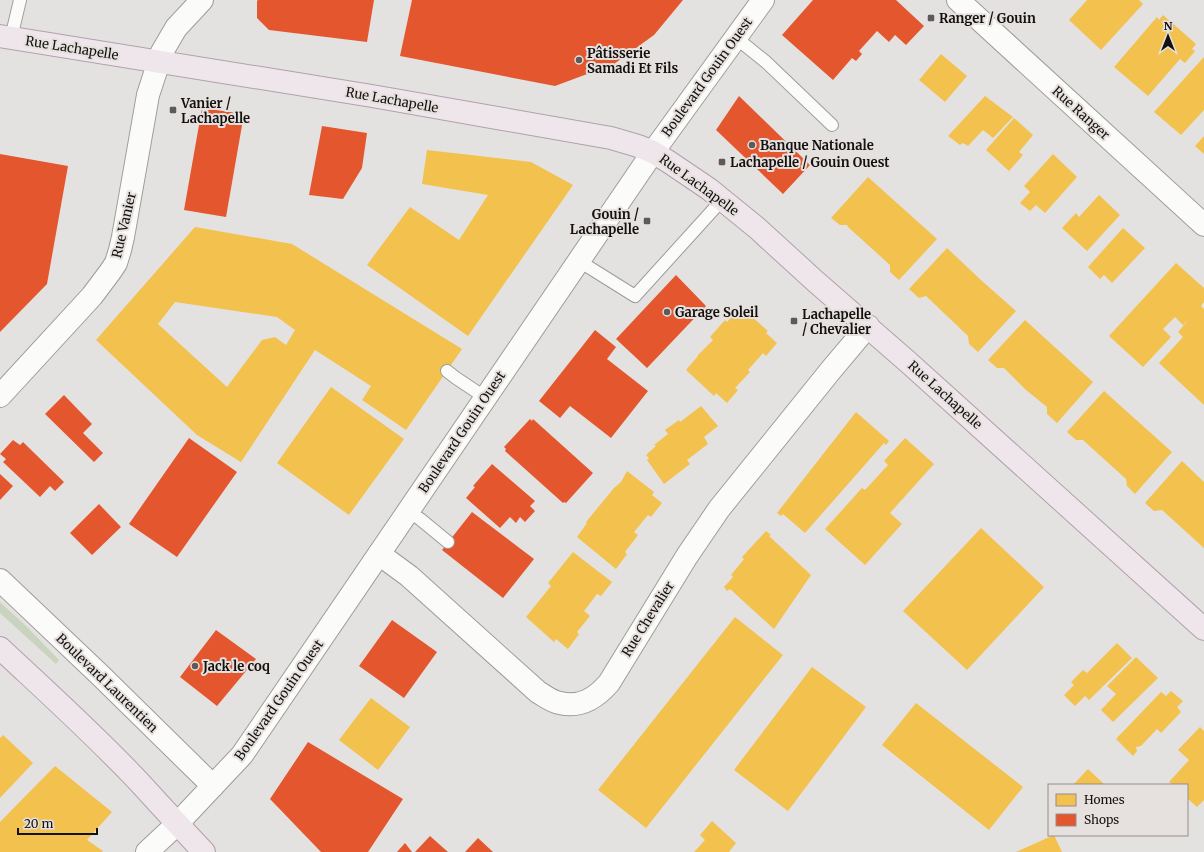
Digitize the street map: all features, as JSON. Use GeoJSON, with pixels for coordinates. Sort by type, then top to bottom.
{"type":"FeatureCollection","features":[{"type":"Feature","properties":{"kind":"main road","name":"Rue Lachapelle"},"geometry":{"type":"LineString","coordinates":[[5,37],[372,96],[611,138],[653,152],[691,176],[757,228],[1204,629]]}},
{"type":"Feature","properties":{"kind":"main road"},"geometry":{"type":"LineString","coordinates":[[0,648],[104,747],[140,783],[204,852]]}},
{"type":"Feature","properties":{"kind":"street","name":"Rue Vanier"},"geometry":{"type":"LineString","coordinates":[[0,396],[92,296],[103,283],[116,263],[123,237],[148,95],[162,52],[176,28],[202,0]]}},
{"type":"Feature","properties":{"kind":"street","name":"Boulevard Gouin Ouest"},"geometry":{"type":"LineString","coordinates":[[147,852],[177,824],[242,755],[653,152],[763,0]]}},
{"type":"Feature","properties":{"kind":"street","name":"Rue Ranger"},"geometry":{"type":"LineString","coordinates":[[958,0],[1204,225]]}},
{"type":"Feature","properties":{"kind":"street","name":"Rue Chevalier"},"geometry":{"type":"LineString","coordinates":[[379,554],[414,580],[538,692],[549,699],[560,703],[570,704],[592,699],[609,683],[687,556],[719,509],[868,326]]}},
{"type":"Feature","properties":{"kind":"street","name":"Boulevard Laurentien"},"geometry":{"type":"LineString","coordinates":[[0,580],[100,675],[213,786]]}},
{"type":"Feature","properties":{"kind":"lane"},"geometry":{"type":"LineString","coordinates":[[5,37],[20,0]]}},
{"type":"Feature","properties":{"kind":"lane"},"geometry":{"type":"LineString","coordinates":[[735,37],[766,62],[832,125]]}},
{"type":"Feature","properties":{"kind":"lane"},"geometry":{"type":"LineString","coordinates":[[579,261],[635,296],[722,200]]}},
{"type":"Feature","properties":{"kind":"lane"},"geometry":{"type":"LineString","coordinates":[[447,371],[486,398]]}},
{"type":"Feature","properties":{"kind":"lane"},"geometry":{"type":"LineString","coordinates":[[408,512],[420,519],[448,542]]}},
{"type":"Feature","properties":{"kind":"green space"},"geometry":{"type":"Polygon","coordinates":[[[0,602],[59,660],[56,664],[0,613],[0,602]]]}},
{"type":"Feature","properties":{"kind":"building: Homes"},"geometry":{"type":"Polygon","coordinates":[[[1087,0],[1139,0],[1143,4],[1101,50],[1069,20],[1087,0]]]}},
{"type":"Feature","properties":{"kind":"building: Homes"},"geometry":{"type":"Polygon","coordinates":[[[1163,15],[1196,44],[1192,49],[1195,51],[1185,63],[1180,59],[1148,96],[1114,67],[1157,17],[1159,20],[1163,15]]]}},
{"type":"Feature","properties":{"kind":"building: Homes"},"geometry":{"type":"Polygon","coordinates":[[[941,54],[967,76],[945,102],[919,80],[941,54]]]}},
{"type":"Feature","properties":{"kind":"building: Homes"},"geometry":{"type":"Polygon","coordinates":[[[1204,57],[1204,110],[1181,135],[1154,112],[1204,57]]]}},
{"type":"Feature","properties":{"kind":"building: Homes"},"geometry":{"type":"Polygon","coordinates":[[[985,96],[1013,117],[993,138],[983,130],[968,146],[963,143],[960,145],[948,136],[985,96]]]}},
{"type":"Feature","properties":{"kind":"building: Homes"},"geometry":{"type":"Polygon","coordinates":[[[1014,118],[1033,135],[1019,152],[1023,155],[1009,171],[986,150],[1014,118]]]}},
{"type":"Feature","properties":{"kind":"building: Homes"},"geometry":{"type":"Polygon","coordinates":[[[1204,136],[1204,154],[1195,146],[1204,136]]]}},
{"type":"Feature","properties":{"kind":"building: Homes"},"geometry":{"type":"Polygon","coordinates":[[[427,150],[531,162],[573,185],[468,336],[367,265],[410,207],[459,240],[488,195],[422,184],[427,150]]]}},
{"type":"Feature","properties":{"kind":"building: Homes"},"geometry":{"type":"Polygon","coordinates":[[[1053,154],[1077,177],[1045,213],[1036,205],[1030,211],[1020,203],[1030,192],[1024,186],[1053,154]]]}},
{"type":"Feature","properties":{"kind":"building: Homes"},"geometry":{"type":"Polygon","coordinates":[[[868,177],[937,239],[899,280],[890,272],[890,265],[847,225],[840,225],[831,218],[868,177]]]}},
{"type":"Feature","properties":{"kind":"building: Homes"},"geometry":{"type":"Polygon","coordinates":[[[1099,195],[1120,215],[1087,251],[1062,228],[1076,213],[1079,217],[1099,195]]]}},
{"type":"Feature","properties":{"kind":"building: Homes"},"geometry":{"type":"Polygon","coordinates":[[[195,227],[292,244],[462,349],[406,430],[362,400],[371,386],[315,350],[241,462],[197,435],[96,340],[195,227]],[[175,302],[158,324],[227,387],[262,340],[275,337],[286,345],[295,330],[277,317],[175,302]]]}},
{"type":"Feature","properties":{"kind":"building: Homes"},"geometry":{"type":"Polygon","coordinates":[[[1123,228],[1145,248],[1112,283],[1104,275],[1100,279],[1088,267],[1123,228]]]}},
{"type":"Feature","properties":{"kind":"building: Homes"},"geometry":{"type":"Polygon","coordinates":[[[947,248],[1016,311],[978,352],[969,344],[968,336],[926,296],[919,298],[909,289],[947,248]]]}},
{"type":"Feature","properties":{"kind":"building: Homes"},"geometry":{"type":"Polygon","coordinates":[[[1176,263],[1204,288],[1204,302],[1201,306],[1204,309],[1204,405],[1159,363],[1183,337],[1178,332],[1189,319],[1183,325],[1175,317],[1163,329],[1171,337],[1143,367],[1109,336],[1176,263]]]}},
{"type":"Feature","properties":{"kind":"building: Homes"},"geometry":{"type":"Polygon","coordinates":[[[741,307],[768,331],[766,333],[777,343],[766,356],[763,353],[748,370],[750,372],[735,388],[738,390],[727,403],[716,393],[714,396],[686,370],[713,340],[710,337],[725,320],[727,322],[741,307]]]}},
{"type":"Feature","properties":{"kind":"building: Homes"},"geometry":{"type":"Polygon","coordinates":[[[1025,320],[1093,382],[1057,423],[1047,414],[1047,407],[1026,390],[1004,368],[997,368],[988,360],[1025,320]]]}},
{"type":"Feature","properties":{"kind":"building: Homes"},"geometry":{"type":"Polygon","coordinates":[[[331,387],[404,439],[349,515],[277,463],[331,387]]]}},
{"type":"Feature","properties":{"kind":"building: Homes"},"geometry":{"type":"Polygon","coordinates":[[[1104,391],[1172,452],[1135,494],[1127,486],[1126,479],[1083,440],[1076,440],[1067,432],[1104,391]]]}},
{"type":"Feature","properties":{"kind":"building: Homes"},"geometry":{"type":"Polygon","coordinates":[[[701,406],[718,426],[704,437],[708,444],[687,460],[690,464],[664,484],[647,460],[649,458],[646,455],[656,446],[654,445],[668,434],[665,430],[679,420],[680,422],[701,406]]]}},
{"type":"Feature","properties":{"kind":"building: Homes"},"geometry":{"type":"Polygon","coordinates":[[[856,412],[889,441],[886,445],[884,443],[805,533],[783,514],[781,516],[777,513],[856,412]]]}},
{"type":"Feature","properties":{"kind":"building: Homes"},"geometry":{"type":"Polygon","coordinates":[[[905,438],[934,464],[890,513],[902,524],[865,565],[825,529],[862,488],[865,490],[888,465],[884,461],[905,438]]]}},
{"type":"Feature","properties":{"kind":"building: Homes"},"geometry":{"type":"Polygon","coordinates":[[[1182,461],[1204,482],[1204,548],[1162,510],[1154,511],[1145,503],[1182,461]]]}},
{"type":"Feature","properties":{"kind":"building: Homes"},"geometry":{"type":"Polygon","coordinates":[[[627,471],[654,492],[652,495],[662,503],[651,517],[648,515],[634,532],[638,535],[625,552],[627,554],[616,569],[577,537],[587,523],[586,522],[614,488],[621,482],[627,471]]]}},
{"type":"Feature","properties":{"kind":"building: Homes"},"geometry":{"type":"Polygon","coordinates":[[[981,528],[1044,587],[967,670],[903,611],[981,528]]]}},
{"type":"Feature","properties":{"kind":"building: Homes"},"geometry":{"type":"Polygon","coordinates":[[[766,531],[771,535],[769,536],[811,575],[774,629],[730,589],[727,591],[724,587],[733,577],[731,575],[744,559],[742,557],[766,531]]]}},
{"type":"Feature","properties":{"kind":"building: Homes"},"geometry":{"type":"Polygon","coordinates":[[[573,552],[612,582],[601,596],[597,594],[584,611],[590,616],[577,632],[579,634],[568,649],[556,639],[554,642],[526,617],[551,586],[548,583],[573,552]]]}},
{"type":"Feature","properties":{"kind":"building: Homes"},"geometry":{"type":"Polygon","coordinates":[[[735,617],[783,655],[646,828],[598,790],[735,617]]]}},
{"type":"Feature","properties":{"kind":"building: Homes"},"geometry":{"type":"Polygon","coordinates":[[[1117,643],[1132,658],[1089,700],[1085,696],[1075,706],[1064,695],[1074,685],[1071,682],[1083,670],[1087,673],[1117,643]]]}},
{"type":"Feature","properties":{"kind":"building: Homes"},"geometry":{"type":"Polygon","coordinates":[[[1136,657],[1158,678],[1113,722],[1101,710],[1116,694],[1107,686],[1136,657]]]}},
{"type":"Feature","properties":{"kind":"building: Homes"},"geometry":{"type":"Polygon","coordinates":[[[812,667],[866,707],[788,811],[734,770],[812,667]]]}},
{"type":"Feature","properties":{"kind":"building: Homes"},"geometry":{"type":"Polygon","coordinates":[[[1171,691],[1183,701],[1177,707],[1181,712],[1161,733],[1157,729],[1141,746],[1136,747],[1137,751],[1133,756],[1116,739],[1161,692],[1166,696],[1171,691]]]}},
{"type":"Feature","properties":{"kind":"building: Homes"},"geometry":{"type":"Polygon","coordinates":[[[371,698],[410,727],[378,770],[339,740],[371,698]]]}},
{"type":"Feature","properties":{"kind":"building: Homes"},"geometry":{"type":"Polygon","coordinates":[[[916,703],[1023,787],[989,830],[882,745],[916,703]]]}},
{"type":"Feature","properties":{"kind":"building: Homes"},"geometry":{"type":"Polygon","coordinates":[[[1200,727],[1204,731],[1204,800],[1197,807],[1188,799],[1188,784],[1172,784],[1169,782],[1189,760],[1178,750],[1200,727]]]}},
{"type":"Feature","properties":{"kind":"building: Homes"},"geometry":{"type":"Polygon","coordinates":[[[3,735],[33,763],[0,798],[0,738],[3,735]]]}},
{"type":"Feature","properties":{"kind":"building: Homes"},"geometry":{"type":"Polygon","coordinates":[[[55,766],[112,812],[87,840],[103,851],[0,852],[0,822],[55,766]]]}},
{"type":"Feature","properties":{"kind":"building: Homes"},"geometry":{"type":"Polygon","coordinates":[[[1088,769],[1104,784],[1074,784],[1088,769]]]}},
{"type":"Feature","properties":{"kind":"building: Homes"},"geometry":{"type":"Polygon","coordinates":[[[712,821],[736,843],[729,852],[694,852],[705,840],[700,835],[712,821]]]}},
{"type":"Feature","properties":{"kind":"building: Homes"},"geometry":{"type":"Polygon","coordinates":[[[1054,836],[1062,852],[1016,852],[1054,836]]]}},
{"type":"Feature","properties":{"kind":"building: Shops"},"geometry":{"type":"Polygon","coordinates":[[[258,0],[374,0],[367,42],[269,30],[257,18],[258,0]]]}},
{"type":"Feature","properties":{"kind":"building: Shops"},"geometry":{"type":"Polygon","coordinates":[[[412,0],[683,0],[654,35],[614,64],[555,86],[400,56],[412,0]]]}},
{"type":"Feature","properties":{"kind":"building: Shops"},"geometry":{"type":"Polygon","coordinates":[[[813,0],[896,0],[924,26],[906,45],[895,35],[889,42],[877,31],[859,51],[862,54],[856,61],[852,58],[833,80],[782,35],[813,0]]]}},
{"type":"Feature","properties":{"kind":"building: Shops"},"geometry":{"type":"Polygon","coordinates":[[[739,96],[810,165],[783,194],[716,130],[739,96]]]}},
{"type":"Feature","properties":{"kind":"building: Shops"},"geometry":{"type":"Polygon","coordinates":[[[202,108],[244,114],[226,217],[184,210],[202,108]]]}},
{"type":"Feature","properties":{"kind":"building: Shops"},"geometry":{"type":"Polygon","coordinates":[[[322,126],[367,133],[362,168],[343,199],[309,195],[322,126]]]}},
{"type":"Feature","properties":{"kind":"building: Shops"},"geometry":{"type":"Polygon","coordinates":[[[0,154],[68,166],[47,284],[0,332],[0,154]]]}},
{"type":"Feature","properties":{"kind":"building: Shops"},"geometry":{"type":"Polygon","coordinates":[[[676,275],[706,306],[647,368],[616,339],[676,275]]]}},
{"type":"Feature","properties":{"kind":"building: Shops"},"geometry":{"type":"Polygon","coordinates":[[[595,330],[616,347],[607,359],[648,391],[611,438],[570,406],[560,418],[539,401],[595,330]]]}},
{"type":"Feature","properties":{"kind":"building: Shops"},"geometry":{"type":"Polygon","coordinates":[[[64,395],[92,424],[83,433],[103,453],[94,462],[45,414],[64,395]]]}},
{"type":"Feature","properties":{"kind":"building: Shops"},"geometry":{"type":"Polygon","coordinates":[[[530,419],[532,421],[533,419],[593,473],[566,503],[563,503],[505,451],[506,449],[504,447],[530,419]]]}},
{"type":"Feature","properties":{"kind":"building: Shops"},"geometry":{"type":"Polygon","coordinates":[[[189,438],[237,472],[177,557],[129,524],[189,438]]]}},
{"type":"Feature","properties":{"kind":"building: Shops"},"geometry":{"type":"Polygon","coordinates":[[[13,440],[20,445],[23,442],[64,482],[55,491],[50,486],[40,497],[3,462],[6,459],[0,454],[13,440]]]}},
{"type":"Feature","properties":{"kind":"building: Shops"},"geometry":{"type":"Polygon","coordinates":[[[492,464],[535,501],[530,506],[535,511],[525,522],[520,517],[516,523],[510,517],[500,528],[466,498],[475,487],[473,486],[492,464]]]}},
{"type":"Feature","properties":{"kind":"building: Shops"},"geometry":{"type":"Polygon","coordinates":[[[0,474],[13,486],[0,500],[0,474]]]}},
{"type":"Feature","properties":{"kind":"building: Shops"},"geometry":{"type":"Polygon","coordinates":[[[99,504],[121,527],[92,555],[70,533],[99,504]]]}},
{"type":"Feature","properties":{"kind":"building: Shops"},"geometry":{"type":"Polygon","coordinates":[[[472,512],[534,559],[503,598],[442,550],[472,512]]]}},
{"type":"Feature","properties":{"kind":"building: Shops"},"geometry":{"type":"Polygon","coordinates":[[[392,620],[437,652],[404,698],[359,666],[392,620]]]}},
{"type":"Feature","properties":{"kind":"building: Shops"},"geometry":{"type":"Polygon","coordinates":[[[216,630],[256,659],[217,706],[180,677],[216,630]]]}},
{"type":"Feature","properties":{"kind":"building: Shops"},"geometry":{"type":"Polygon","coordinates":[[[308,742],[403,799],[368,852],[321,852],[270,799],[308,742]]]}},
{"type":"Feature","properties":{"kind":"building: Shops"},"geometry":{"type":"Polygon","coordinates":[[[430,836],[448,852],[415,852],[430,836]]]}},
{"type":"Feature","properties":{"kind":"building: Shops"},"geometry":{"type":"Polygon","coordinates":[[[478,838],[493,852],[465,852],[478,838]]]}},
{"type":"Feature","properties":{"kind":"building: Shops"},"geometry":{"type":"Polygon","coordinates":[[[405,843],[412,852],[397,852],[405,843]]]}},
{"type":"Feature","properties":{"kind":"place","name":"Ranger / Gouin"},"geometry":{"type":"Point","coordinates":[931,18]}},
{"type":"Feature","properties":{"kind":"place","name":"Pâtisserie Samadi Et Fils"},"geometry":{"type":"Point","coordinates":[579,60]}},
{"type":"Feature","properties":{"kind":"place","name":"Vanier / Lachapelle"},"geometry":{"type":"Point","coordinates":[173,110]}},
{"type":"Feature","properties":{"kind":"place","name":"Banque Nationale"},"geometry":{"type":"Point","coordinates":[752,145]}},
{"type":"Feature","properties":{"kind":"place","name":"Lachapelle / Gouin Ouest"},"geometry":{"type":"Point","coordinates":[722,162]}},
{"type":"Feature","properties":{"kind":"place","name":"Gouin / Lachapelle"},"geometry":{"type":"Point","coordinates":[647,221]}},
{"type":"Feature","properties":{"kind":"place","name":"Garage Soleil"},"geometry":{"type":"Point","coordinates":[667,312]}},
{"type":"Feature","properties":{"kind":"place","name":"Lachapelle / Chevalier"},"geometry":{"type":"Point","coordinates":[794,321]}},
{"type":"Feature","properties":{"kind":"place","name":"Jack le coq"},"geometry":{"type":"Point","coordinates":[195,666]}}]}
